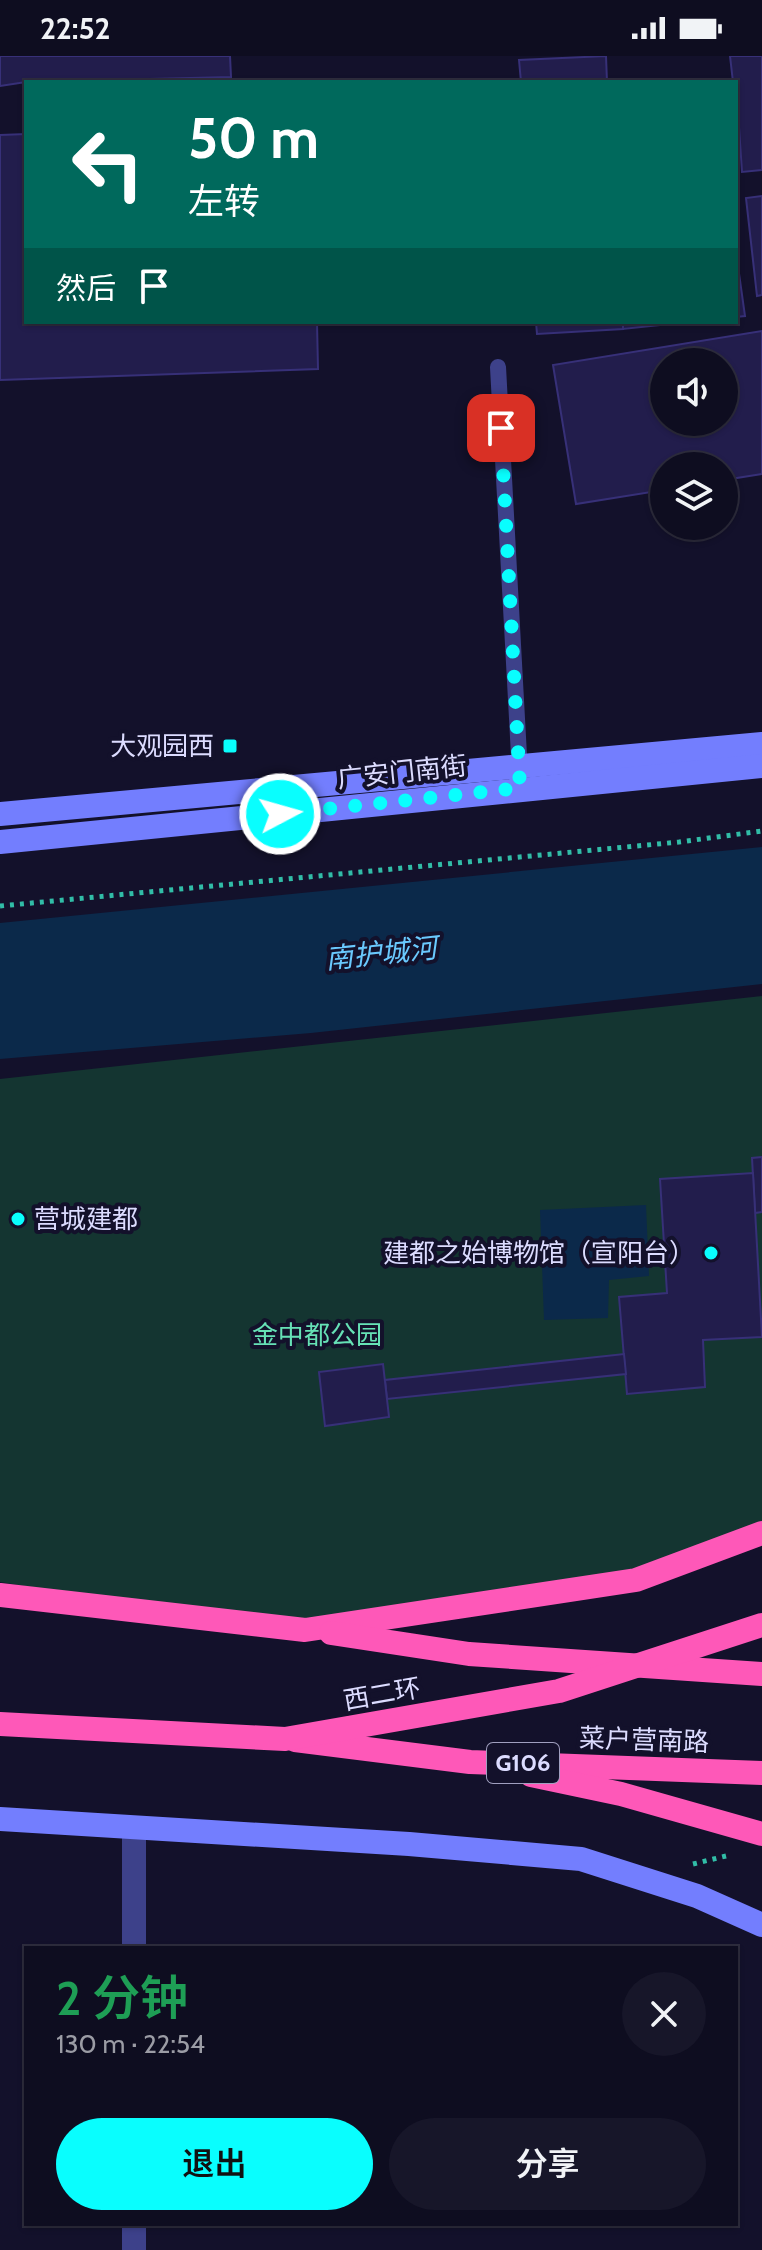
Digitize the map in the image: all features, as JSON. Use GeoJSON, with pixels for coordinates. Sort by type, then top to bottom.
{"type":"FeatureCollection","features":[{"type":"Feature","properties":{"kind":"highway"},"geometry":{"type":"LineString","coordinates":[[305,1630],[636,1580],[762,1533]]}},
{"type":"Feature","properties":{"kind":"highway"},"geometry":{"type":"LineString","coordinates":[[0,1595],[305,1630],[469,1654],[762,1674]]}},
{"type":"Feature","properties":{"kind":"highway","name":"西二环"},"geometry":{"type":"LineString","coordinates":[[0,1724],[285,1739],[559,1691],[762,1625]]}},
{"type":"Feature","properties":{"kind":"highway","name":"菜户营南路"},"geometry":{"type":"LineString","coordinates":[[285,1739],[470,1762],[762,1773]]}},
{"type":"Feature","properties":{"kind":"highway"},"geometry":{"type":"LineString","coordinates":[[470,1762],[621,1794],[762,1834]]}},
{"type":"Feature","properties":{"kind":"street","name":"广安门南街"},"geometry":{"type":"LineString","coordinates":[[0,842],[762,744]]}},
{"type":"Feature","properties":{"kind":"street","name":"广安门南街"},"geometry":{"type":"LineString","coordinates":[[0,814],[520,777],[762,766]]}},
{"type":"Feature","properties":{"kind":"street"},"geometry":{"type":"LineString","coordinates":[[0,1819],[409,1844],[581,1859],[697,1896],[762,1925]]}},
{"type":"Feature","properties":{"kind":"street"},"geometry":{"type":"LineString","coordinates":[[134,1828],[134,1946]]}},
{"type":"Feature","properties":{"kind":"street"},"geometry":{"type":"LineString","coordinates":[[134,2226],[134,2250]]}},
{"type":"Feature","properties":{"kind":"lane"},"geometry":{"type":"LineString","coordinates":[[498,367],[520,777]]}},
{"type":"Feature","properties":{"kind":"path"},"geometry":{"type":"LineString","coordinates":[[0,906],[679,842],[762,831]]}},
{"type":"Feature","properties":{"kind":"green space","name":"金中都公园"},"geometry":{"type":"Polygon","coordinates":[[[762,996],[762,1533],[636,1580],[305,1630],[0,1582],[0,1079],[762,996]]]}},
{"type":"Feature","properties":{"kind":"water","name":"南护城河"},"geometry":{"type":"Polygon","coordinates":[[[762,847],[762,984],[311,1033],[0,1059],[0,923],[762,847]]]}},
{"type":"Feature","properties":{"kind":"water"},"geometry":{"type":"Polygon","coordinates":[[[646,1205],[649,1276],[609,1280],[608,1318],[544,1320],[540,1210],[646,1205]]]}},
{"type":"Feature","properties":{"kind":"building"},"geometry":{"type":"Polygon","coordinates":[[[0,56],[230,56],[231,77],[24,80],[0,86],[0,56]]]}},
{"type":"Feature","properties":{"kind":"building"},"geometry":{"type":"Polygon","coordinates":[[[606,56],[607,80],[521,80],[519,60],[606,56]]]}},
{"type":"Feature","properties":{"kind":"building"},"geometry":{"type":"Polygon","coordinates":[[[730,56],[762,56],[762,170],[742,172],[738,80],[733,80],[730,56]]]}},
{"type":"Feature","properties":{"kind":"building"},"geometry":{"type":"Polygon","coordinates":[[[24,134],[24,324],[317,324],[318,369],[0,380],[0,135],[24,134]]]}},
{"type":"Feature","properties":{"kind":"building"},"geometry":{"type":"Polygon","coordinates":[[[762,196],[762,295],[757,296],[746,198],[762,196]]]}},
{"type":"Feature","properties":{"kind":"building"},"geometry":{"type":"Polygon","coordinates":[[[738,266],[745,316],[738,317],[738,266]]]}},
{"type":"Feature","properties":{"kind":"building"},"geometry":{"type":"Polygon","coordinates":[[[536,324],[623,324],[623,329],[537,334],[536,324]]]}},
{"type":"Feature","properties":{"kind":"building"},"geometry":{"type":"Polygon","coordinates":[[[623,324],[670,324],[623,329],[623,324]]]}},
{"type":"Feature","properties":{"kind":"building"},"geometry":{"type":"Polygon","coordinates":[[[762,331],[762,474],[738,478],[738,452],[650,452],[650,492],[576,504],[553,365],[650,349],[650,436],[738,436],[738,348],[658,348],[762,331]]]}},
{"type":"Feature","properties":{"kind":"building"},"geometry":{"type":"Polygon","coordinates":[[[762,1157],[762,1212],[755,1213],[752,1158],[762,1157]]]}},
{"type":"Feature","properties":{"kind":"building","name":"建都之始博物馆（宣阳台）"},"geometry":{"type":"Polygon","coordinates":[[[753,1173],[762,1337],[703,1340],[705,1387],[627,1394],[619,1297],[667,1293],[660,1179],[753,1173]]]}},
{"type":"Feature","properties":{"kind":"building"},"geometry":{"type":"Polygon","coordinates":[[[624,1354],[626,1374],[387,1399],[385,1380],[624,1354]]]}},
{"type":"Feature","properties":{"kind":"building"},"geometry":{"type":"Polygon","coordinates":[[[383,1364],[389,1417],[325,1426],[319,1372],[383,1364]]]}},
{"type":"Feature","properties":{"kind":"place","name":"大观园西"},"geometry":{"type":"Point","coordinates":[230,746]}},
{"type":"Feature","properties":{"kind":"place","name":"营城建都"},"geometry":{"type":"Point","coordinates":[18,1219]}},
{"type":"Feature","properties":{"kind":"place","name":"建都之始博物馆（宣阳台）"},"geometry":{"type":"Point","coordinates":[711,1253]}},
{"type":"Feature","properties":{"kind":"route"},"geometry":{"type":"LineString","coordinates":[[280,814],[520,788],[501,428]]}}]}
